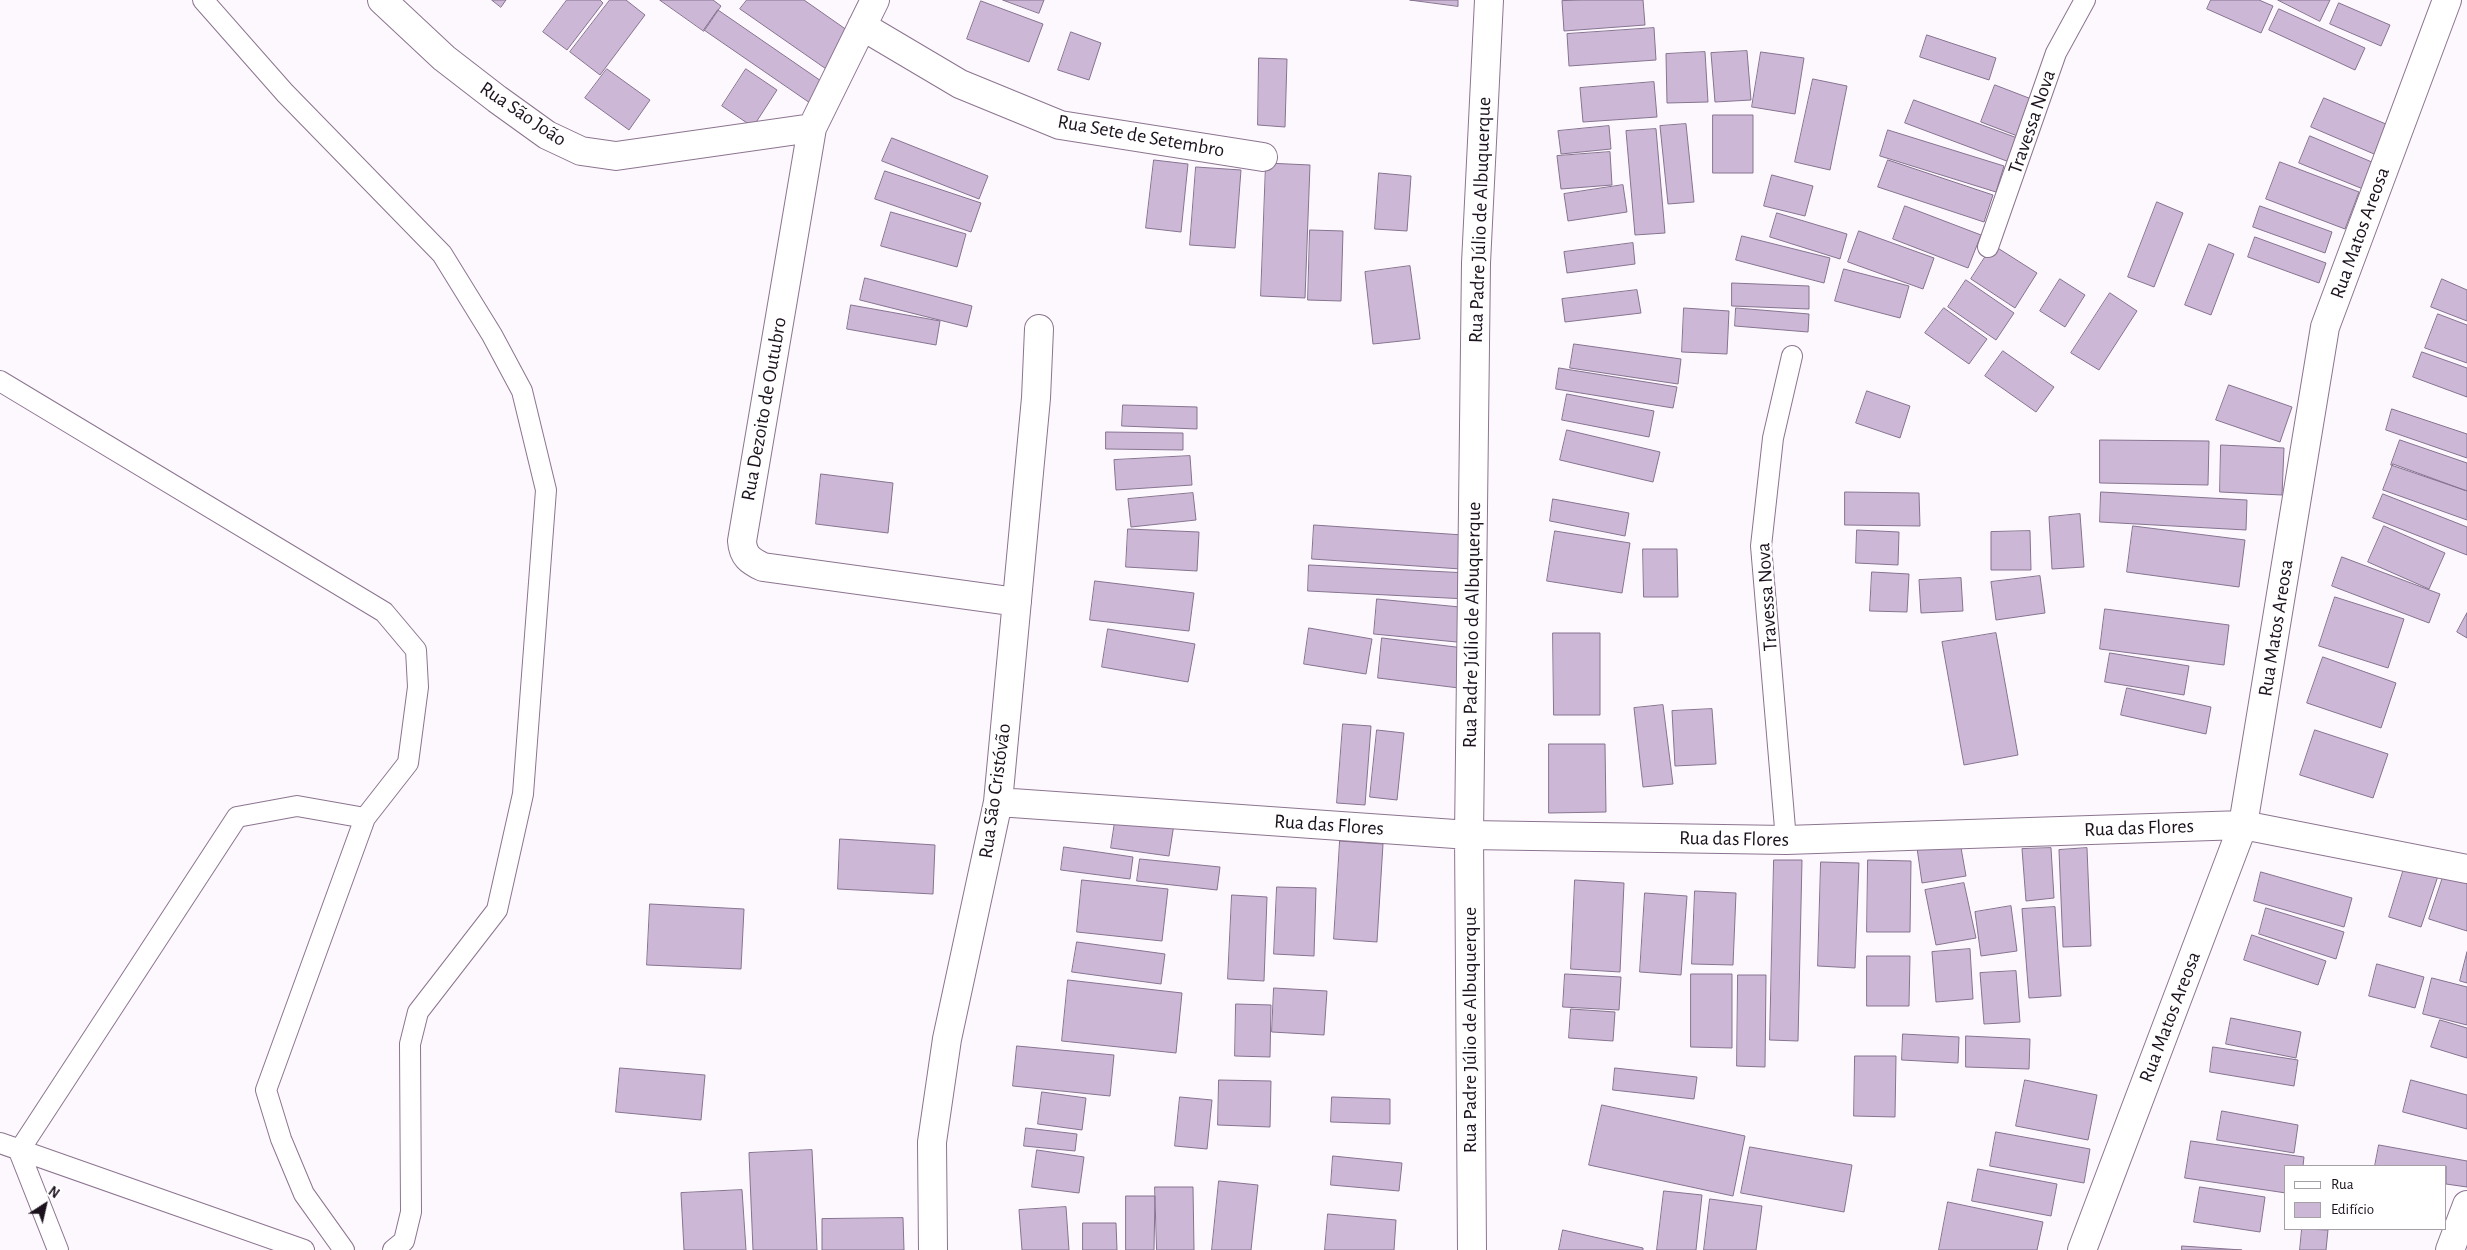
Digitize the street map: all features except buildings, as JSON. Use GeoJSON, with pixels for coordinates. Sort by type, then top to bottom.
{"type":"FeatureCollection","features":[{"type":"Feature","properties":{"kind":"street","name":"Rua São João"},"geometry":{"type":"LineString","coordinates":[[382,0],[444,58],[497,99],[546,135],[580,152],[616,156],[812,128]]}},
{"type":"Feature","properties":{"kind":"street","name":"Rua Dezoito de Outubro"},"geometry":{"type":"LineString","coordinates":[[874,0],[812,128],[742,541],[743,552],[751,562],[763,567],[1017,602]]}},
{"type":"Feature","properties":{"kind":"street","name":"Rua Padre Júlio de Albuquerque"},"geometry":{"type":"LineString","coordinates":[[1472,1250],[1469,835],[1476,264],[1489,0]]}},
{"type":"Feature","properties":{"kind":"street","name":"Rua Matos Areosa"},"geometry":{"type":"LineString","coordinates":[[2082,1250],[2243,825],[2325,326],[2447,0]]}},
{"type":"Feature","properties":{"kind":"street","name":"Rua Sete de Setembro"},"geometry":{"type":"LineString","coordinates":[[862,26],[960,84],[1060,125],[1263,156]]}},
{"type":"Feature","properties":{"kind":"street","name":"Rua São Cristóvão"},"geometry":{"type":"LineString","coordinates":[[933,1250],[932,1142],[947,1039],[998,802],[1036,398],[1039,329]]}},
{"type":"Feature","properties":{"kind":"street","name":"Rua das Flores"},"geometry":{"type":"LineString","coordinates":[[998,802],[1469,835],[1786,840],[2243,825],[2467,869]]}},
{"type":"Feature","properties":{"kind":"street"},"geometry":{"type":"LineString","coordinates":[[2450,1250],[2467,1205]]}},
{"type":"Feature","properties":{"kind":"lane"},"geometry":{"type":"LineString","coordinates":[[202,0],[285,93],[442,254],[492,335],[522,391],[546,490],[523,794],[497,910],[418,1012],[410,1044],[411,1212],[404,1241],[393,1250]]}},
{"type":"Feature","properties":{"kind":"lane","name":"Travessa Nova"},"geometry":{"type":"LineString","coordinates":[[1988,247],[2056,54],[2085,0]]}},
{"type":"Feature","properties":{"kind":"lane","name":"Travessa Nova"},"geometry":{"type":"LineString","coordinates":[[1786,840],[1761,546],[1773,438],[1792,356]]}},
{"type":"Feature","properties":{"kind":"lane"},"geometry":{"type":"LineString","coordinates":[[0,381],[384,612],[416,650],[418,687],[408,763],[366,818],[266,1090],[281,1139],[304,1194],[344,1250]]}},
{"type":"Feature","properties":{"kind":"lane"},"geometry":{"type":"LineString","coordinates":[[19,1151],[236,818],[297,806],[366,818]]}},
{"type":"Feature","properties":{"kind":"lane"},"geometry":{"type":"LineString","coordinates":[[0,1143],[304,1250]]}},
{"type":"Feature","properties":{"kind":"lane"},"geometry":{"type":"LineString","coordinates":[[19,1151],[58,1250]]}}]}
